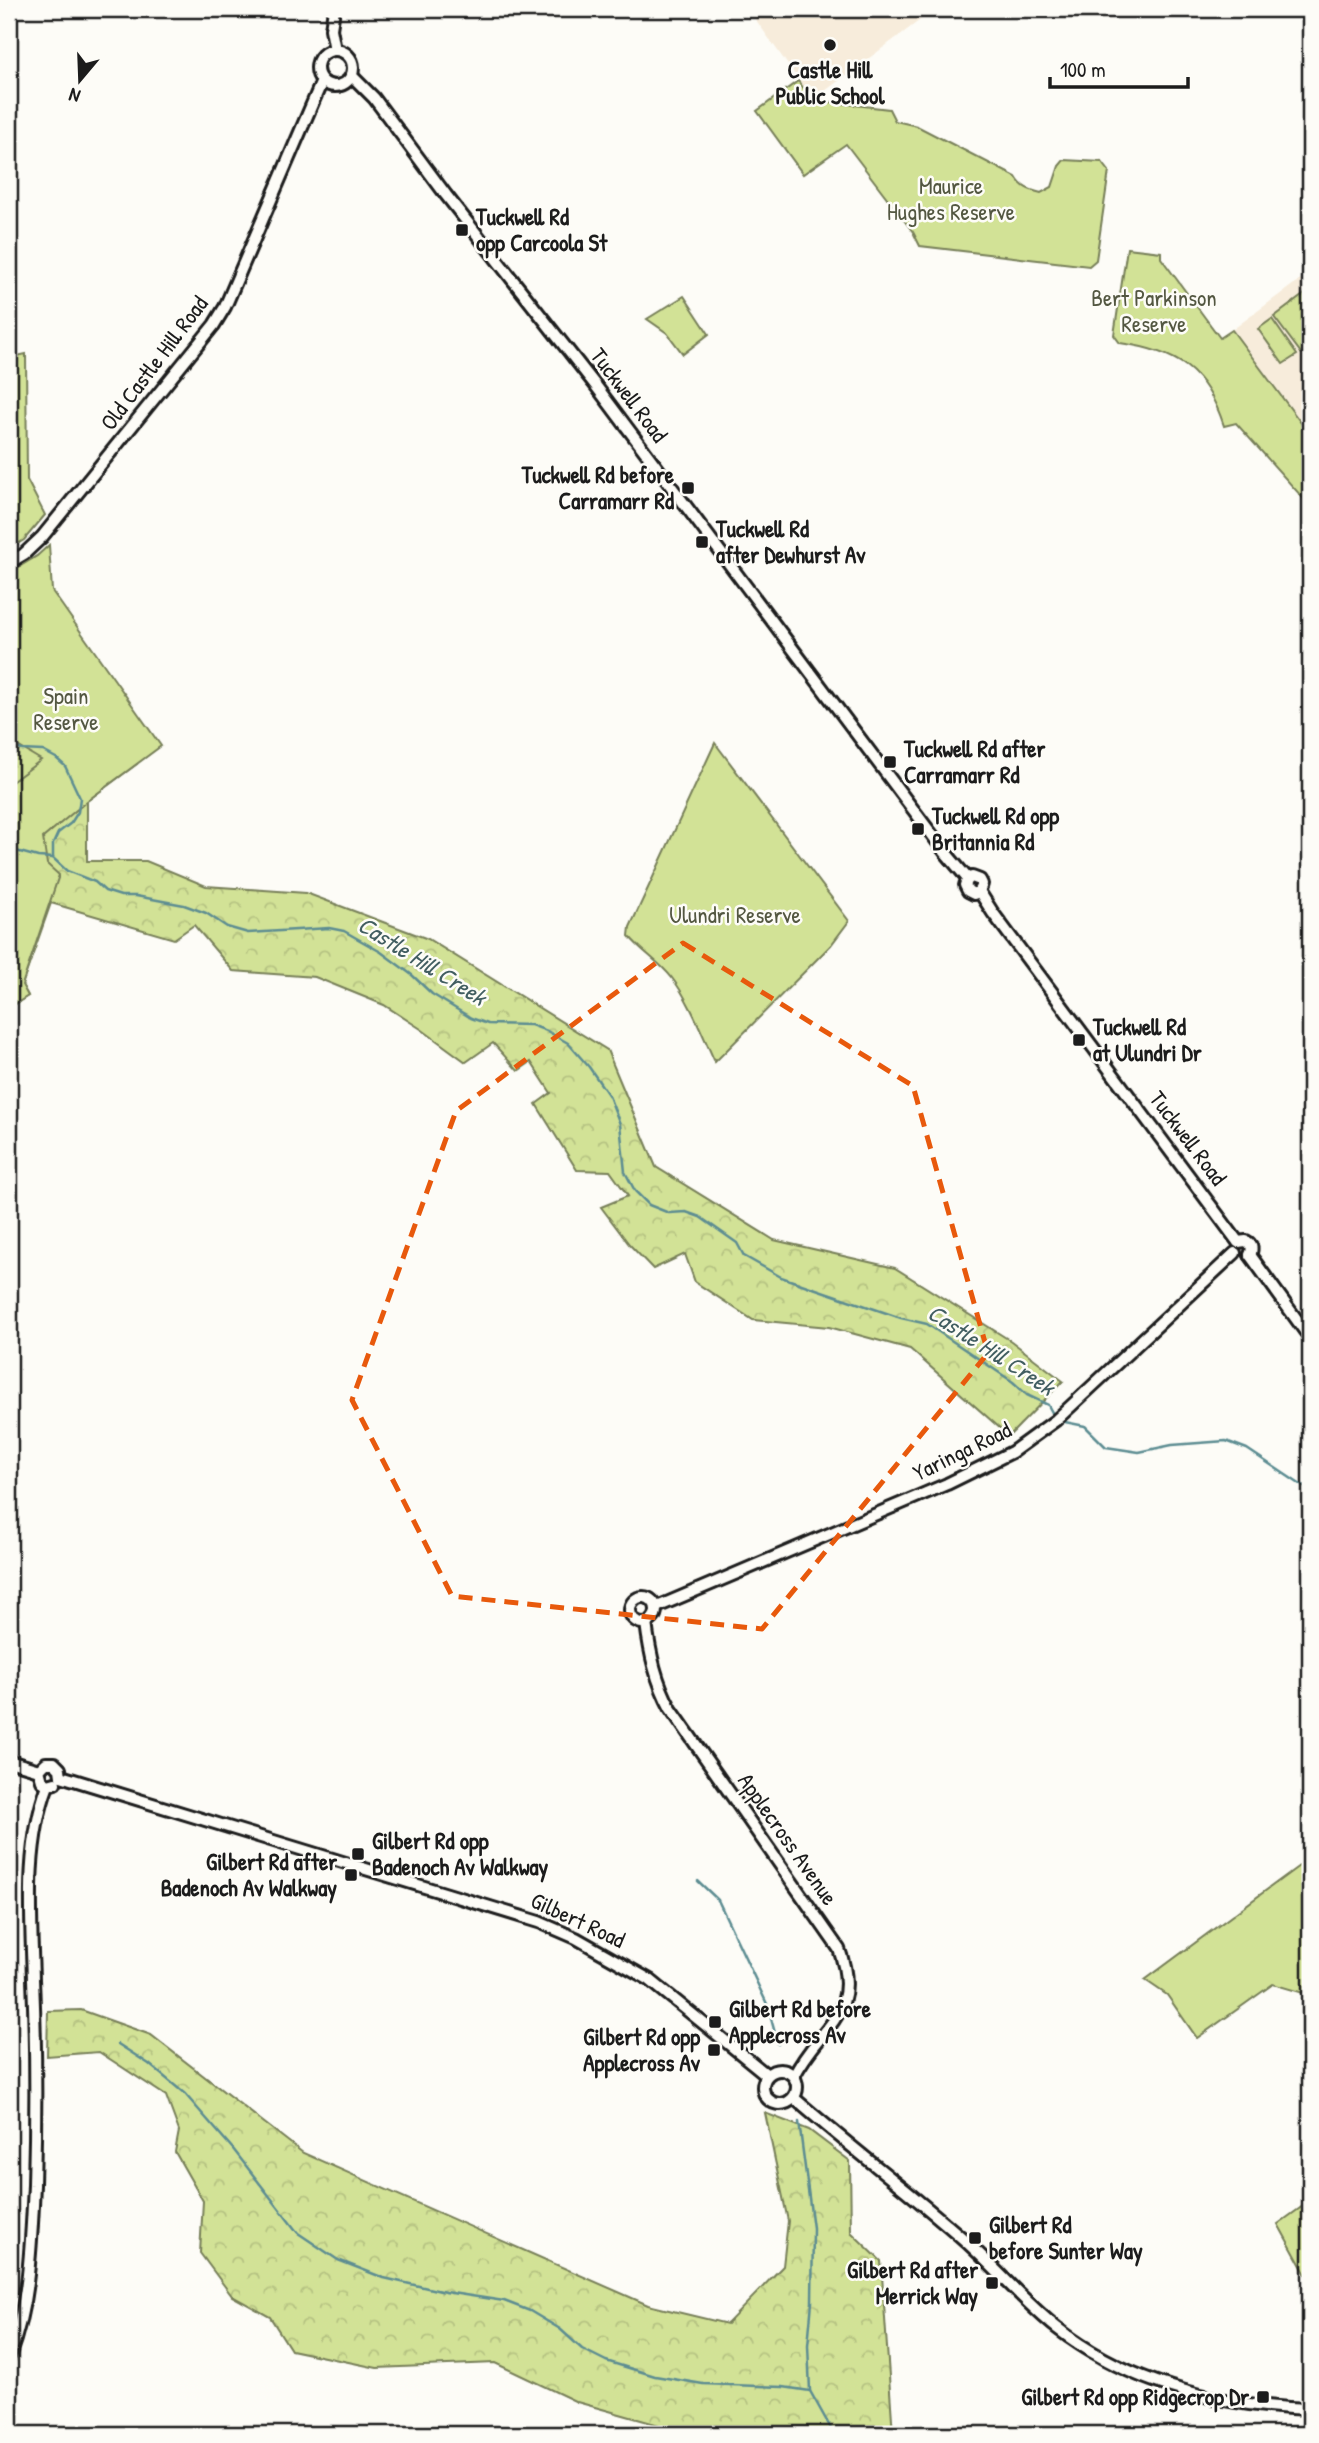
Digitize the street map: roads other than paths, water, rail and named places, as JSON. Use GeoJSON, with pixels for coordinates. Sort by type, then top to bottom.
{"type":"FeatureCollection","features":[{"type":"Feature","properties":{"kind":"street"},"geometry":{"type":"LineString","coordinates":[[334,9],[331,29],[335,50]]}},
{"type":"Feature","properties":{"kind":"street"},"geometry":{"type":"LineString","coordinates":[[335,50],[350,58],[353,70],[352,76],[343,85],[337,86],[322,81],[318,75],[317,63],[324,53],[335,50]]}},
{"type":"Feature","properties":{"kind":"street","name":"Tuckwell Road"},"geometry":{"type":"LineString","coordinates":[[352,76],[374,98],[446,195],[588,376],[945,852],[968,879],[972,877],[980,880],[982,884],[979,891],[993,914],[1237,1248],[1246,1241],[1250,1244],[1250,1255],[1310,1338]]}},
{"type":"Feature","properties":{"kind":"street","name":"Old Castle Hill Road"},"geometry":{"type":"LineString","coordinates":[[9,563],[24,554],[47,532],[214,325],[322,81]]}},
{"type":"Feature","properties":{"kind":"street","name":"Yaringa Road"},"geometry":{"type":"LineString","coordinates":[[657,1607],[924,1494],[1012,1452],[1056,1420],[1237,1248]]}},
{"type":"Feature","properties":{"kind":"street"},"geometry":{"type":"LineString","coordinates":[[637,1597],[648,1597],[657,1607],[656,1614],[646,1623],[639,1623],[631,1616],[630,1605],[637,1597]]}},
{"type":"Feature","properties":{"kind":"street","name":"Applecross Avenue"},"geometry":{"type":"LineString","coordinates":[[646,1623],[654,1667],[661,1690],[671,1709],[839,1949],[845,1967],[847,1984],[838,2015],[802,2060],[794,2076]]}},
{"type":"Feature","properties":{"kind":"street"},"geometry":{"type":"LineString","coordinates":[[9,1761],[39,1770]]}},
{"type":"Feature","properties":{"kind":"street"},"geometry":{"type":"LineString","coordinates":[[46,1763],[54,1763],[60,1769],[61,1776],[55,1783],[48,1784],[40,1779],[39,1770],[46,1763]]}},
{"type":"Feature","properties":{"kind":"street","name":"Gilbert Road"},"geometry":{"type":"LineString","coordinates":[[61,1776],[539,1922],[576,1938],[650,1980],[767,2075]]}},
{"type":"Feature","properties":{"kind":"street"},"geometry":{"type":"LineString","coordinates":[[9,2357],[27,2284],[32,2243],[37,2058],[31,1875],[36,1833],[48,1784]]}},
{"type":"Feature","properties":{"kind":"street"},"geometry":{"type":"LineString","coordinates":[[780,2069],[794,2076],[798,2085],[794,2098],[783,2104],[773,2103],[766,2097],[762,2087],[767,2075],[780,2069]]}},
{"type":"Feature","properties":{"kind":"street"},"geometry":{"type":"LineString","coordinates":[[794,2098],[952,2229],[1056,2327],[1094,2353],[1132,2372],[1184,2392],[1244,2404],[1310,2409]]}},
{"type":"Feature","properties":{"kind":"waterway","name":"Castle Hill Creek"},"geometry":{"type":"LineString","coordinates":[[9,739],[13,747],[43,751],[56,758],[65,766],[80,798],[78,812],[71,823],[58,833],[53,844],[53,858],[67,871],[95,882],[105,891],[121,896],[136,896],[184,905],[206,913],[227,927],[248,933],[329,928],[344,931],[381,952],[432,994],[471,1018],[488,1024],[531,1025],[547,1031],[568,1043],[609,1096],[620,1124],[625,1172],[635,1191],[649,1205],[669,1213],[686,1212],[700,1217],[737,1243],[744,1256],[781,1277],[901,1318],[927,1324],[1013,1382],[1027,1395],[1048,1405],[1055,1418]]}},
{"type":"Feature","properties":{"kind":"waterway"},"geometry":{"type":"LineString","coordinates":[[9,849],[53,858]]}},
{"type":"Feature","properties":{"kind":"waterway","name":"Castle Hill Creek"},"geometry":{"type":"LineString","coordinates":[[1060,1421],[1085,1426],[1106,1447],[1139,1452],[1172,1445],[1226,1441],[1247,1449],[1310,1491]]}},
{"type":"Feature","properties":{"kind":"waterway"},"geometry":{"type":"LineString","coordinates":[[698,1881],[718,1900],[767,2004],[778,2044]]}},
{"type":"Feature","properties":{"kind":"waterway"},"geometry":{"type":"LineString","coordinates":[[118,2044],[149,2064],[185,2094],[233,2149],[298,2233],[338,2260],[384,2278],[445,2292],[504,2301],[530,2311],[560,2329],[582,2349],[606,2361],[655,2376],[703,2384],[783,2387],[810,2391]]}},
{"type":"Feature","properties":{"kind":"waterway"},"geometry":{"type":"LineString","coordinates":[[799,2122],[813,2228],[812,2302],[808,2345],[810,2391],[834,2434]]}},
{"type":"Feature","properties":{"kind":"place","name":"Castle Hill Public School"},"geometry":{"type":"Point","coordinates":[830,45]}},
{"type":"Feature","properties":{"kind":"place","name":"Tuckwell Rd opp Carcoola St"},"geometry":{"type":"Point","coordinates":[462,230]}},
{"type":"Feature","properties":{"kind":"place","name":"Tuckwell Rd before Carramarr Rd"},"geometry":{"type":"Point","coordinates":[688,488]}},
{"type":"Feature","properties":{"kind":"place","name":"Tuckwell Rd after Dewhurst Av"},"geometry":{"type":"Point","coordinates":[702,542]}},
{"type":"Feature","properties":{"kind":"place","name":"Tuckwell Rd after Carramarr Rd"},"geometry":{"type":"Point","coordinates":[890,762]}},
{"type":"Feature","properties":{"kind":"place","name":"Tuckwell Rd opp Britannia Rd"},"geometry":{"type":"Point","coordinates":[918,829]}},
{"type":"Feature","properties":{"kind":"place","name":"Tuckwell Rd at Ulundri Dr"},"geometry":{"type":"Point","coordinates":[1079,1040]}},
{"type":"Feature","properties":{"kind":"place","name":"Gilbert Rd opp Badenoch Av Walkway"},"geometry":{"type":"Point","coordinates":[358,1854]}},
{"type":"Feature","properties":{"kind":"place","name":"Gilbert Rd after Badenoch Av Walkway"},"geometry":{"type":"Point","coordinates":[351,1875]}},
{"type":"Feature","properties":{"kind":"place","name":"Gilbert Rd before Applecross Av"},"geometry":{"type":"Point","coordinates":[715,2022]}},
{"type":"Feature","properties":{"kind":"place","name":"Gilbert Rd opp Applecross Av"},"geometry":{"type":"Point","coordinates":[714,2050]}},
{"type":"Feature","properties":{"kind":"place","name":"Gilbert Rd before Sunter Way"},"geometry":{"type":"Point","coordinates":[975,2238]}},
{"type":"Feature","properties":{"kind":"place","name":"Gilbert Rd after Merrick Way"},"geometry":{"type":"Point","coordinates":[992,2283]}},
{"type":"Feature","properties":{"kind":"place","name":"Gilbert Rd opp Ridgecrop Dr"},"geometry":{"type":"Point","coordinates":[1263,2397]}},
{"type":"Feature","properties":{"kind":"park label","name":"Maurice Hughes Reserve"},"geometry":{"type":"Point","coordinates":[951,199]}},
{"type":"Feature","properties":{"kind":"park label","name":"Bert Parkinson Reserve"},"geometry":{"type":"Point","coordinates":[1154,311]}},
{"type":"Feature","properties":{"kind":"park label","name":"Spain Reserve"},"geometry":{"type":"Point","coordinates":[66,709]}},
{"type":"Feature","properties":{"kind":"park label","name":"Ulundri Reserve"},"geometry":{"type":"Point","coordinates":[735,915]}}]}
